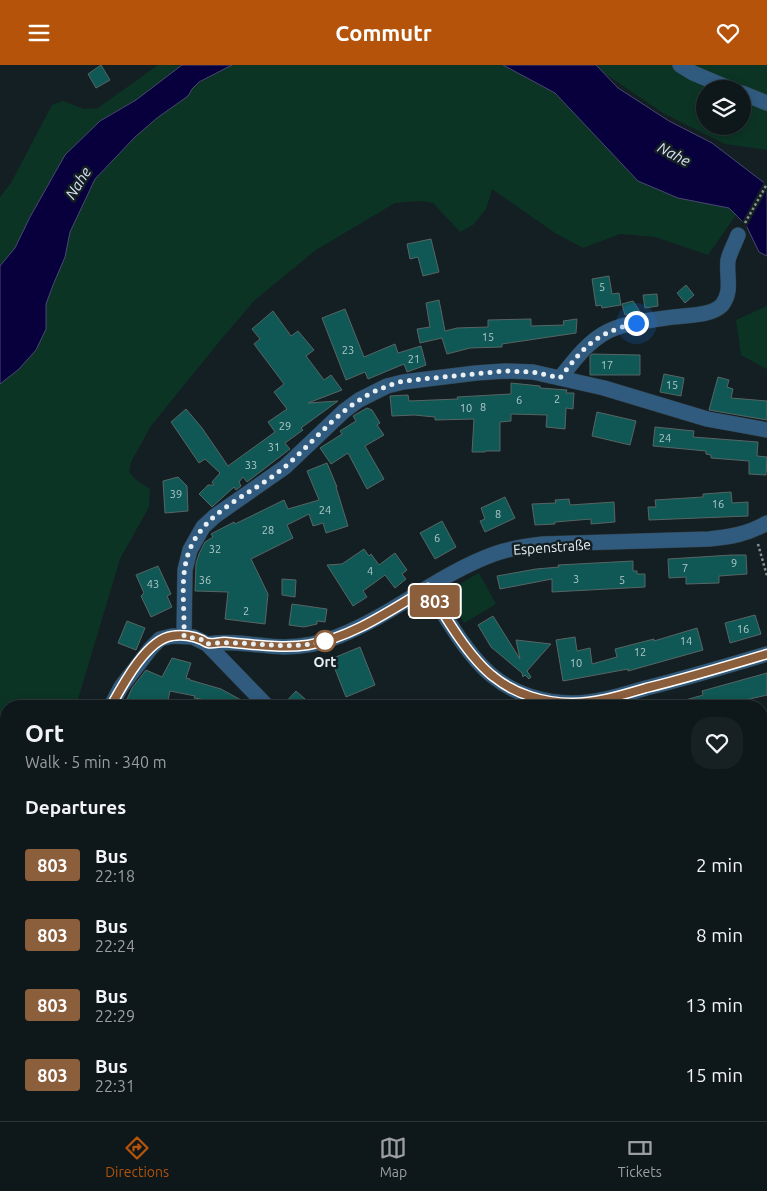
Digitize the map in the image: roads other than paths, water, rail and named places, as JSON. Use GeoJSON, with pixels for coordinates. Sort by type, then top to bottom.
{"type":"FeatureCollection","features":[{"type":"Feature","properties":{"kind":"street"},"geometry":{"type":"LineString","coordinates":[[680,65],[710,80]]}},
{"type":"Feature","properties":{"kind":"street"},"geometry":{"type":"LineString","coordinates":[[751,97],[767,103]]}},
{"type":"Feature","properties":{"kind":"street"},"geometry":{"type":"LineString","coordinates":[[560,378],[579,354],[603,334],[636,323],[713,311],[720,307],[728,294],[728,259],[738,235]]}},
{"type":"Feature","properties":{"kind":"street"},"geometry":{"type":"LineString","coordinates":[[184,636],[185,570],[190,549],[203,527],[286,467],[331,422],[359,400],[387,386],[403,381],[476,373],[533,372],[613,390],[708,419],[767,430]]}},
{"type":"Feature","properties":{"kind":"street","name":"Espenstraße"},"geometry":{"type":"LineString","coordinates":[[207,644],[220,642],[284,647],[323,642],[372,621],[472,563],[496,553],[519,547],[543,544],[709,539],[736,536],[753,531],[767,523]]}},
{"type":"Feature","properties":{"kind":"street"},"geometry":{"type":"LineString","coordinates":[[428,588],[448,621],[492,675],[509,687],[547,700]]}},
{"type":"Feature","properties":{"kind":"street"},"geometry":{"type":"LineString","coordinates":[[114,700],[151,648],[160,639],[172,635],[203,640],[261,700]]}},
{"type":"Feature","properties":{"kind":"street"},"geometry":{"type":"LineString","coordinates":[[600,700],[767,654]]}},
{"type":"Feature","properties":{"kind":"water","name":"Nahe"},"geometry":{"type":"Polygon","coordinates":[[[182,65],[232,65],[199,82],[188,96],[157,118],[135,137],[95,179],[70,232],[65,257],[46,304],[46,329],[36,350],[19,369],[0,384],[0,266],[15,248],[65,155],[100,121],[136,100],[182,65]]]}},
{"type":"Feature","properties":{"kind":"water","name":"Nahe"},"geometry":{"type":"Polygon","coordinates":[[[503,65],[596,65],[618,88],[669,121],[712,143],[767,185],[767,256],[759,252],[746,225],[729,208],[678,198],[638,181],[555,93],[503,65]]]}},
{"type":"Feature","properties":{"kind":"place","name":"Ort"},"geometry":{"type":"Point","coordinates":[325,641]}}]}
